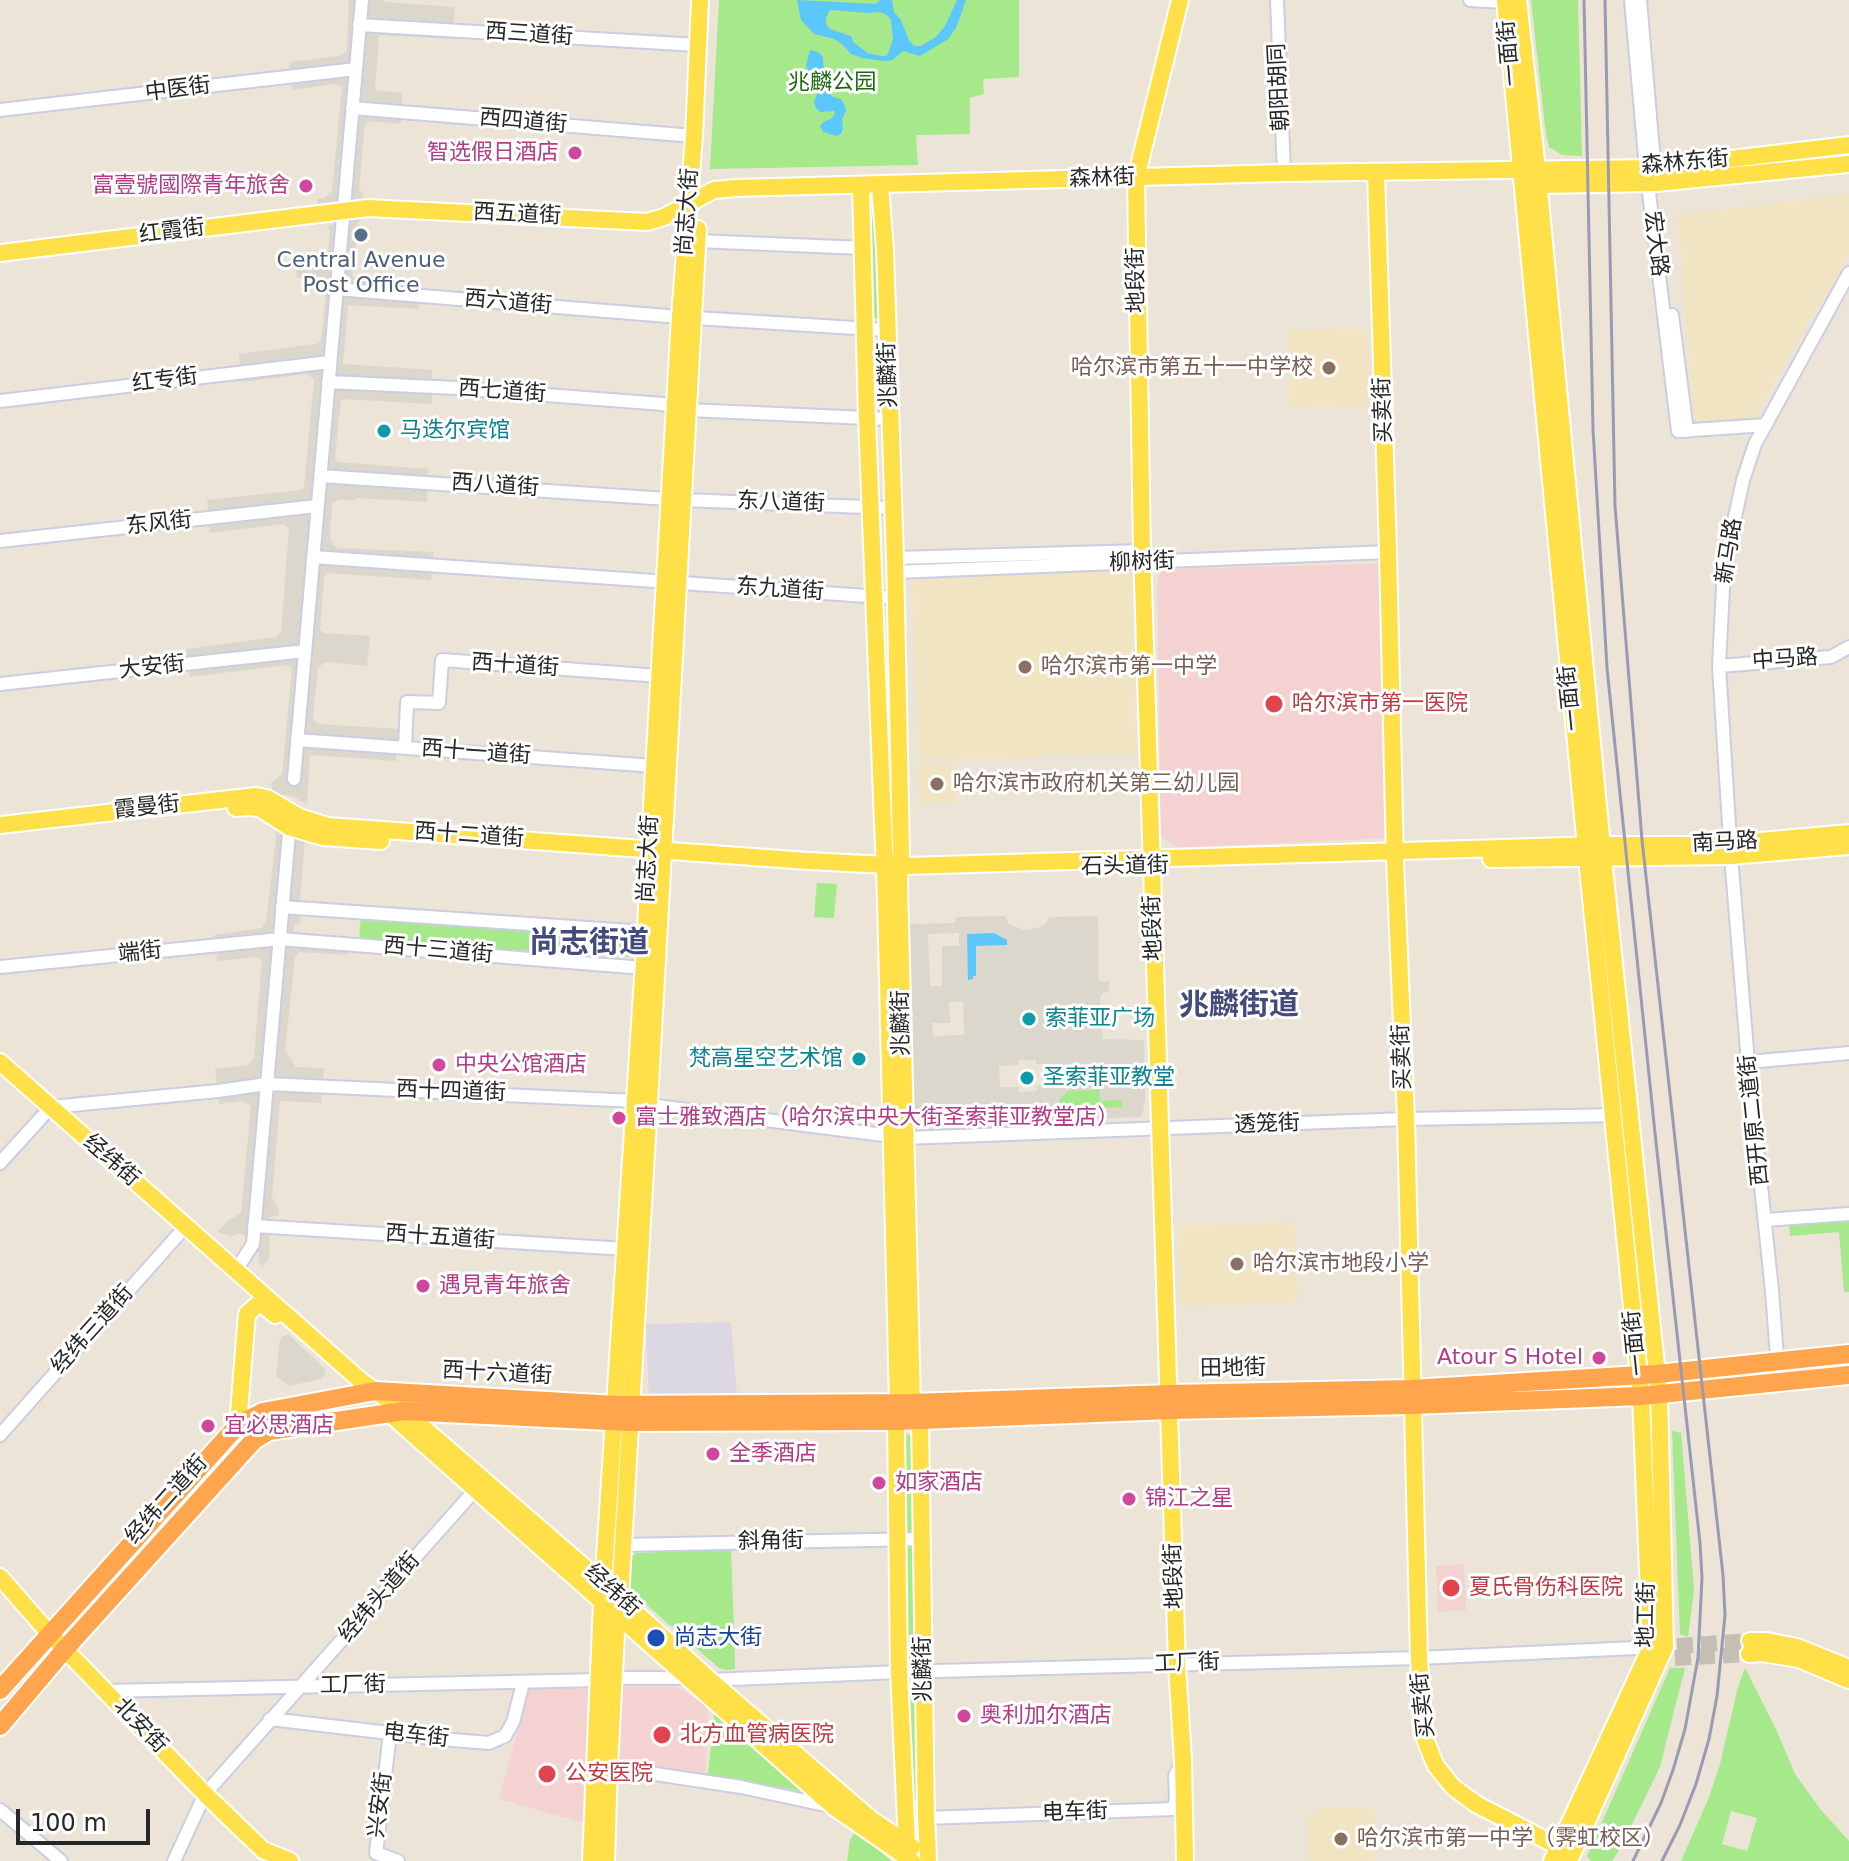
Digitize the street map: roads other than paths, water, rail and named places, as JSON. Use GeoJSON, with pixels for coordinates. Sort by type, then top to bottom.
{"type":"FeatureCollection","features":[{"type":"Feature","properties":{"kind":"highway","name":"田地街"},"geometry":{"type":"LineString","coordinates":[[1412,1397],[1849,1354]]}},
{"type":"Feature","properties":{"kind":"highway","name":"田地街"},"geometry":{"type":"LineString","coordinates":[[622,1414],[907,1412],[1170,1402],[1650,1395],[1849,1375]]}},
{"type":"Feature","properties":{"kind":"highway","name":"西十六道街"},"geometry":{"type":"LineString","coordinates":[[368,1386],[622,1414]]}},
{"type":"Feature","properties":{"kind":"highway","name":"经纬二道街"},"geometry":{"type":"LineString","coordinates":[[0,1690],[238,1425],[263,1412],[368,1386]]}},
{"type":"Feature","properties":{"kind":"highway","name":"西十六道街"},"geometry":{"type":"LineString","coordinates":[[396,1411],[622,1414]]}},
{"type":"Feature","properties":{"kind":"highway","name":"经纬二道街"},"geometry":{"type":"LineString","coordinates":[[0,1726],[65,1649],[254,1440],[269,1431],[396,1411]]}},
{"type":"Feature","properties":{"kind":"main road","name":"尚志大街"},"geometry":{"type":"LineString","coordinates":[[687,317],[697,241],[694,136],[700,0]]}},
{"type":"Feature","properties":{"kind":"main road","name":"尚志大街"},"geometry":{"type":"LineString","coordinates":[[606,1861],[609,1767],[602,1602],[622,1414],[694,202],[711,0]]}},
{"type":"Feature","properties":{"kind":"main road","name":"地段街"},"geometry":{"type":"LineString","coordinates":[[1180,0],[1136,178],[1143,557],[1185,1861]]}},
{"type":"Feature","properties":{"kind":"main road","name":"一面街"},"geometry":{"type":"LineString","coordinates":[[1510,1],[1532,175],[1594,852],[1650,1395]]}},
{"type":"Feature","properties":{"kind":"main road","name":"森林东街"},"geometry":{"type":"LineString","coordinates":[[1651,175],[1849,145]]}},
{"type":"Feature","properties":{"kind":"main road","name":"森林东街"},"geometry":{"type":"LineString","coordinates":[[1532,175],[1651,175],[1849,164]]}},
{"type":"Feature","properties":{"kind":"main road","name":"森林街"},"geometry":{"type":"LineString","coordinates":[[694,202],[714,190],[1284,173],[1532,175]]}},
{"type":"Feature","properties":{"kind":"main road","name":"买卖街"},"geometry":{"type":"LineString","coordinates":[[1376,173],[1395,856],[1406,1119],[1419,1658],[1425,1739],[1436,1766],[1453,1787],[1566,1857]]}},
{"type":"Feature","properties":{"kind":"main road","name":"兆麟街"},"geometry":{"type":"LineString","coordinates":[[880,185],[885,249],[895,565],[892,869],[898,1137],[907,1412],[921,1539],[925,1672],[926,1818],[918,1857]]}},
{"type":"Feature","properties":{"kind":"main road","name":"兆麟街"},"geometry":{"type":"LineString","coordinates":[[861,186],[874,597],[892,869]]}},
{"type":"Feature","properties":{"kind":"main road","name":"西五道街"},"geometry":{"type":"LineString","coordinates":[[343,211],[368,208],[647,222],[694,202]]}},
{"type":"Feature","properties":{"kind":"main road","name":"红霞街"},"geometry":{"type":"LineString","coordinates":[[0,253],[343,211]]}},
{"type":"Feature","properties":{"kind":"main road","name":"尚志大街"},"geometry":{"type":"LineString","coordinates":[[591,1861],[607,1679],[620,1598],[625,1249],[642,1102],[646,932],[656,854],[654,766],[660,676],[672,582]]}},
{"type":"Feature","properties":{"kind":"main road","name":"霞曼街"},"geometry":{"type":"LineString","coordinates":[[0,825],[256,796],[267,798],[290,824]]}},
{"type":"Feature","properties":{"kind":"main road","name":"霞曼街"},"geometry":{"type":"LineString","coordinates":[[0,835],[250,807],[261,809],[290,824]]}},
{"type":"Feature","properties":{"kind":"main road","name":"西十二道街"},"geometry":{"type":"LineString","coordinates":[[290,824],[323,837],[656,854]]}},
{"type":"Feature","properties":{"kind":"main road","name":"南马路"},"geometry":{"type":"LineString","coordinates":[[1731,850],[1849,833]]}},
{"type":"Feature","properties":{"kind":"main road","name":"南马路"},"geometry":{"type":"LineString","coordinates":[[1594,852],[1849,846]]}},
{"type":"Feature","properties":{"kind":"main road","name":"石头道街"},"geometry":{"type":"LineString","coordinates":[[656,854],[910,872],[1152,862],[1594,852]]}},
{"type":"Feature","properties":{"kind":"main road","name":"经纬街"},"geometry":{"type":"LineString","coordinates":[[0,1062],[368,1386]]}},
{"type":"Feature","properties":{"kind":"main road"},"geometry":{"type":"LineString","coordinates":[[238,1425],[247,1314],[262,1304],[350,1380],[368,1386],[396,1411]]}},
{"type":"Feature","properties":{"kind":"main road","name":"地工街"},"geometry":{"type":"LineString","coordinates":[[1566,1857],[1665,1651],[1650,1395]]}},
{"type":"Feature","properties":{"kind":"main road","name":"经纬街"},"geometry":{"type":"LineString","coordinates":[[396,1411],[475,1490],[835,1808],[918,1857]]}},
{"type":"Feature","properties":{"kind":"main road","name":"经纬街"},"geometry":{"type":"LineString","coordinates":[[396,1411],[604,1584],[710,1680],[918,1857]]}},
{"type":"Feature","properties":{"kind":"main road","name":"兆麟街"},"geometry":{"type":"LineString","coordinates":[[907,1412],[897,1539],[899,1672],[918,1857]]}},
{"type":"Feature","properties":{"kind":"main road","name":"北安街"},"geometry":{"type":"LineString","coordinates":[[0,1577],[50,1634],[205,1794],[263,1850],[290,1861]]}},
{"type":"Feature","properties":{"kind":"main road"},"geometry":{"type":"LineString","coordinates":[[1849,1668],[1797,1647],[1767,1641],[1750,1647],[1762,1653],[1799,1659],[1849,1680]]}},
{"type":"Feature","properties":{"kind":"street"},"geometry":{"type":"LineString","coordinates":[[294,779],[362,0]]}},
{"type":"Feature","properties":{"kind":"street","name":"朝阳胡同"},"geometry":{"type":"LineString","coordinates":[[1277,0],[1284,173]]}},
{"type":"Feature","properties":{"kind":"street"},"geometry":{"type":"LineString","coordinates":[[1470,0],[1510,1]]}},
{"type":"Feature","properties":{"kind":"street","name":"宏大路"},"geometry":{"type":"LineString","coordinates":[[1631,0],[1678,431],[1766,425]]}},
{"type":"Feature","properties":{"kind":"street","name":"宏大路"},"geometry":{"type":"LineString","coordinates":[[1640,0],[1651,175]]}},
{"type":"Feature","properties":{"kind":"street","name":"西三道街"},"geometry":{"type":"LineString","coordinates":[[359,25],[698,45]]}},
{"type":"Feature","properties":{"kind":"street","name":"中医街"},"geometry":{"type":"LineString","coordinates":[[0,110],[356,69]]}},
{"type":"Feature","properties":{"kind":"street","name":"西四道街"},"geometry":{"type":"LineString","coordinates":[[352,108],[694,136]]}},
{"type":"Feature","properties":{"kind":"street"},"geometry":{"type":"LineString","coordinates":[[697,241],[863,248]]}},
{"type":"Feature","properties":{"kind":"street","name":"新马路"},"geometry":{"type":"LineString","coordinates":[[1731,850],[1719,666],[1724,568],[1743,480],[1755,444],[1849,273]]}},
{"type":"Feature","properties":{"kind":"street","name":"西六道街"},"geometry":{"type":"LineString","coordinates":[[336,289],[887,330]]}},
{"type":"Feature","properties":{"kind":"street","name":"红专街"},"geometry":{"type":"LineString","coordinates":[[0,401],[330,362]]}},
{"type":"Feature","properties":{"kind":"street","name":"西七道街"},"geometry":{"type":"LineString","coordinates":[[328,382],[456,388],[663,404],[682,410],[890,419]]}},
{"type":"Feature","properties":{"kind":"street","name":"西八道街"},"geometry":{"type":"LineString","coordinates":[[320,476],[676,499]]}},
{"type":"Feature","properties":{"kind":"street","name":"东八道街"},"geometry":{"type":"LineString","coordinates":[[676,499],[892,508]]}},
{"type":"Feature","properties":{"kind":"street","name":"东风街"},"geometry":{"type":"LineString","coordinates":[[0,541],[317,506]]}},
{"type":"Feature","properties":{"kind":"street","name":"柳树街"},"geometry":{"type":"LineString","coordinates":[[895,565],[1388,552]]}},
{"type":"Feature","properties":{"kind":"street","name":"东九道街"},"geometry":{"type":"LineString","coordinates":[[313,557],[895,598]]}},
{"type":"Feature","properties":{"kind":"street","name":"中马路"},"geometry":{"type":"LineString","coordinates":[[1719,666],[1831,657],[1849,647]]}},
{"type":"Feature","properties":{"kind":"street","name":"大安街"},"geometry":{"type":"LineString","coordinates":[[0,684],[305,651]]}},
{"type":"Feature","properties":{"kind":"street","name":"西十道街"},"geometry":{"type":"LineString","coordinates":[[405,747],[407,702],[439,703],[442,660],[660,676]]}},
{"type":"Feature","properties":{"kind":"street","name":"西十一道街"},"geometry":{"type":"LineString","coordinates":[[297,740],[654,766]]}},
{"type":"Feature","properties":{"kind":"street"},"geometry":{"type":"LineString","coordinates":[[236,1270],[253,1244],[290,824]]}},
{"type":"Feature","properties":{"kind":"street","name":"西开原二道街"},"geometry":{"type":"LineString","coordinates":[[1731,850],[1779,1383]]}},
{"type":"Feature","properties":{"kind":"street"},"geometry":{"type":"LineString","coordinates":[[282,907],[646,932]]}},
{"type":"Feature","properties":{"kind":"street","name":"端街"},"geometry":{"type":"LineString","coordinates":[[0,967],[280,939]]}},
{"type":"Feature","properties":{"kind":"street","name":"西十三道街"},"geometry":{"type":"LineString","coordinates":[[280,939],[644,968]]}},
{"type":"Feature","properties":{"kind":"street"},"geometry":{"type":"LineString","coordinates":[[1748,1062],[1849,1053]]}},
{"type":"Feature","properties":{"kind":"street","name":"西十四道街"},"geometry":{"type":"LineString","coordinates":[[51,1107],[267,1084],[642,1102]]}},
{"type":"Feature","properties":{"kind":"street","name":"透笼街"},"geometry":{"type":"LineString","coordinates":[[642,1102],[898,1137],[1406,1119],[1622,1115]]}},
{"type":"Feature","properties":{"kind":"street"},"geometry":{"type":"LineString","coordinates":[[0,1163],[51,1107]]}},
{"type":"Feature","properties":{"kind":"street"},"geometry":{"type":"LineString","coordinates":[[1765,1220],[1849,1214]]}},
{"type":"Feature","properties":{"kind":"street","name":"经纬三道街"},"geometry":{"type":"LineString","coordinates":[[0,1435],[186,1226]]}},
{"type":"Feature","properties":{"kind":"street","name":"西十五道街"},"geometry":{"type":"LineString","coordinates":[[254,1226],[625,1249]]}},
{"type":"Feature","properties":{"kind":"street","name":"经纬头道街"},"geometry":{"type":"LineString","coordinates":[[174,1861],[205,1794],[475,1490]]}},
{"type":"Feature","properties":{"kind":"street","name":"斜角街"},"geometry":{"type":"LineString","coordinates":[[622,1545],[921,1539]]}},
{"type":"Feature","properties":{"kind":"street","name":"工厂街"},"geometry":{"type":"LineString","coordinates":[[710,1680],[1665,1651]]}},
{"type":"Feature","properties":{"kind":"street","name":"工厂街"},"geometry":{"type":"LineString","coordinates":[[106,1691],[688,1678]]}},
{"type":"Feature","properties":{"kind":"street","name":"电车街"},"geometry":{"type":"LineString","coordinates":[[270,1719],[489,1743],[505,1736],[513,1722],[523,1683]]}},
{"type":"Feature","properties":{"kind":"street","name":"兴安街"},"geometry":{"type":"LineString","coordinates":[[390,1733],[376,1853],[398,1861]]}},
{"type":"Feature","properties":{"kind":"street","name":"电车街"},"geometry":{"type":"LineString","coordinates":[[926,1818],[1173,1809],[1175,1776],[1183,1760]]}},
{"type":"Feature","properties":{"kind":"street"},"geometry":{"type":"LineString","coordinates":[[609,1767],[741,1787],[835,1808]]}},
{"type":"Feature","properties":{"kind":"street"},"geometry":{"type":"LineString","coordinates":[[0,1810],[61,1861]]}},
{"type":"Feature","properties":{"kind":"water"},"geometry":{"type":"Polygon","coordinates":[[[797,0],[876,4],[880,0],[892,0],[894,12],[909,40],[914,46],[921,46],[936,37],[945,26],[957,0],[966,0],[956,28],[948,39],[920,56],[903,51],[893,60],[862,58],[851,54],[834,39],[814,34],[801,20],[797,0]],[[830,10],[826,24],[830,29],[851,36],[854,43],[868,53],[886,56],[893,39],[891,20],[880,12],[830,10]]]}},
{"type":"Feature","properties":{"kind":"water"},"geometry":{"type":"Polygon","coordinates":[[[810,50],[823,57],[825,89],[833,97],[841,99],[845,106],[843,129],[836,136],[823,132],[820,126],[835,114],[834,111],[820,112],[816,108],[814,102],[818,91],[806,65],[810,50]]]}},
{"type":"Feature","properties":{"kind":"water"},"geometry":{"type":"Polygon","coordinates":[[[994,933],[1007,940],[1007,945],[976,946],[976,976],[968,980],[967,934],[994,933]]]}},
{"type":"Feature","properties":{"kind":"tunnel"},"geometry":{"type":"LineString","coordinates":[[1677,1646],[1750,1641]]}},
{"type":"Feature","properties":{"kind":"tunnel"},"geometry":{"type":"LineString","coordinates":[[1675,1658],[1749,1654]]}},
{"type":"Feature","properties":{"kind":"railway"},"geometry":{"type":"LineString","coordinates":[[1584,0],[1593,429],[1607,668],[1702,1578],[1698,1658],[1685,1729],[1661,1803],[1633,1861]]}},
{"type":"Feature","properties":{"kind":"railway"},"geometry":{"type":"LineString","coordinates":[[1605,0],[1615,506],[1642,840],[1725,1615],[1717,1696],[1709,1739],[1696,1784],[1662,1861]]}},
{"type":"Feature","properties":{"kind":"place","name":"智选假日酒店"},"geometry":{"type":"Point","coordinates":[575,153]}},
{"type":"Feature","properties":{"kind":"place","name":"富壹號國際青年旅舍"},"geometry":{"type":"Point","coordinates":[306,186]}},
{"type":"Feature","properties":{"kind":"place","name":"Central Avenue Post Office"},"geometry":{"type":"Point","coordinates":[361,235]}},
{"type":"Feature","properties":{"kind":"place","name":"哈尔滨市第五十一中学校"},"geometry":{"type":"Point","coordinates":[1329,368]}},
{"type":"Feature","properties":{"kind":"place","name":"马迭尔宾馆"},"geometry":{"type":"Point","coordinates":[384,431]}},
{"type":"Feature","properties":{"kind":"place","name":"哈尔滨市第一中学"},"geometry":{"type":"Point","coordinates":[1025,667]}},
{"type":"Feature","properties":{"kind":"place","name":"哈尔滨市第一医院"},"geometry":{"type":"Point","coordinates":[1274,704]}},
{"type":"Feature","properties":{"kind":"place","name":"哈尔滨市政府机关第三幼儿园"},"geometry":{"type":"Point","coordinates":[937,784]}},
{"type":"Feature","properties":{"kind":"place","name":"索菲亚广场"},"geometry":{"type":"Point","coordinates":[1029,1019]}},
{"type":"Feature","properties":{"kind":"place","name":"梵高星空艺术馆"},"geometry":{"type":"Point","coordinates":[859,1059]}},
{"type":"Feature","properties":{"kind":"place","name":"中央公馆酒店"},"geometry":{"type":"Point","coordinates":[439,1065]}},
{"type":"Feature","properties":{"kind":"place","name":"圣索菲亚教堂"},"geometry":{"type":"Point","coordinates":[1027,1078]}},
{"type":"Feature","properties":{"kind":"place","name":"富士雅致酒店（哈尔滨中央大街圣索菲亚教堂店）"},"geometry":{"type":"Point","coordinates":[619,1118]}},
{"type":"Feature","properties":{"kind":"place","name":"哈尔滨市地段小学"},"geometry":{"type":"Point","coordinates":[1237,1264]}},
{"type":"Feature","properties":{"kind":"place","name":"遇見青年旅舍"},"geometry":{"type":"Point","coordinates":[423,1286]}},
{"type":"Feature","properties":{"kind":"place","name":"Atour S Hotel"},"geometry":{"type":"Point","coordinates":[1599,1358]}},
{"type":"Feature","properties":{"kind":"place","name":"宜必思酒店"},"geometry":{"type":"Point","coordinates":[208,1426]}},
{"type":"Feature","properties":{"kind":"place","name":"全季酒店"},"geometry":{"type":"Point","coordinates":[713,1454]}},
{"type":"Feature","properties":{"kind":"place","name":"如家酒店"},"geometry":{"type":"Point","coordinates":[879,1483]}},
{"type":"Feature","properties":{"kind":"place","name":"锦江之星"},"geometry":{"type":"Point","coordinates":[1129,1499]}},
{"type":"Feature","properties":{"kind":"place","name":"夏氏骨伤科医院"},"geometry":{"type":"Point","coordinates":[1451,1588]}},
{"type":"Feature","properties":{"kind":"place","name":"尚志大街"},"geometry":{"type":"Point","coordinates":[656,1638]}},
{"type":"Feature","properties":{"kind":"place","name":"奥利加尔酒店"},"geometry":{"type":"Point","coordinates":[964,1716]}},
{"type":"Feature","properties":{"kind":"place","name":"北方血管病医院"},"geometry":{"type":"Point","coordinates":[662,1735]}},
{"type":"Feature","properties":{"kind":"place","name":"公安医院"},"geometry":{"type":"Point","coordinates":[547,1774]}},
{"type":"Feature","properties":{"kind":"place","name":"哈尔滨市第一中学（霁虹校区）"},"geometry":{"type":"Point","coordinates":[1341,1839]}},
{"type":"Feature","properties":{"kind":"district","name":"尚志街道"},"geometry":{"type":"Point","coordinates":[589,944]}},
{"type":"Feature","properties":{"kind":"district","name":"兆麟街道"},"geometry":{"type":"Point","coordinates":[1239,1006]}},
{"type":"Feature","properties":{"kind":"park label","name":"兆麟公园"},"geometry":{"type":"Point","coordinates":[832,83]}}]}
